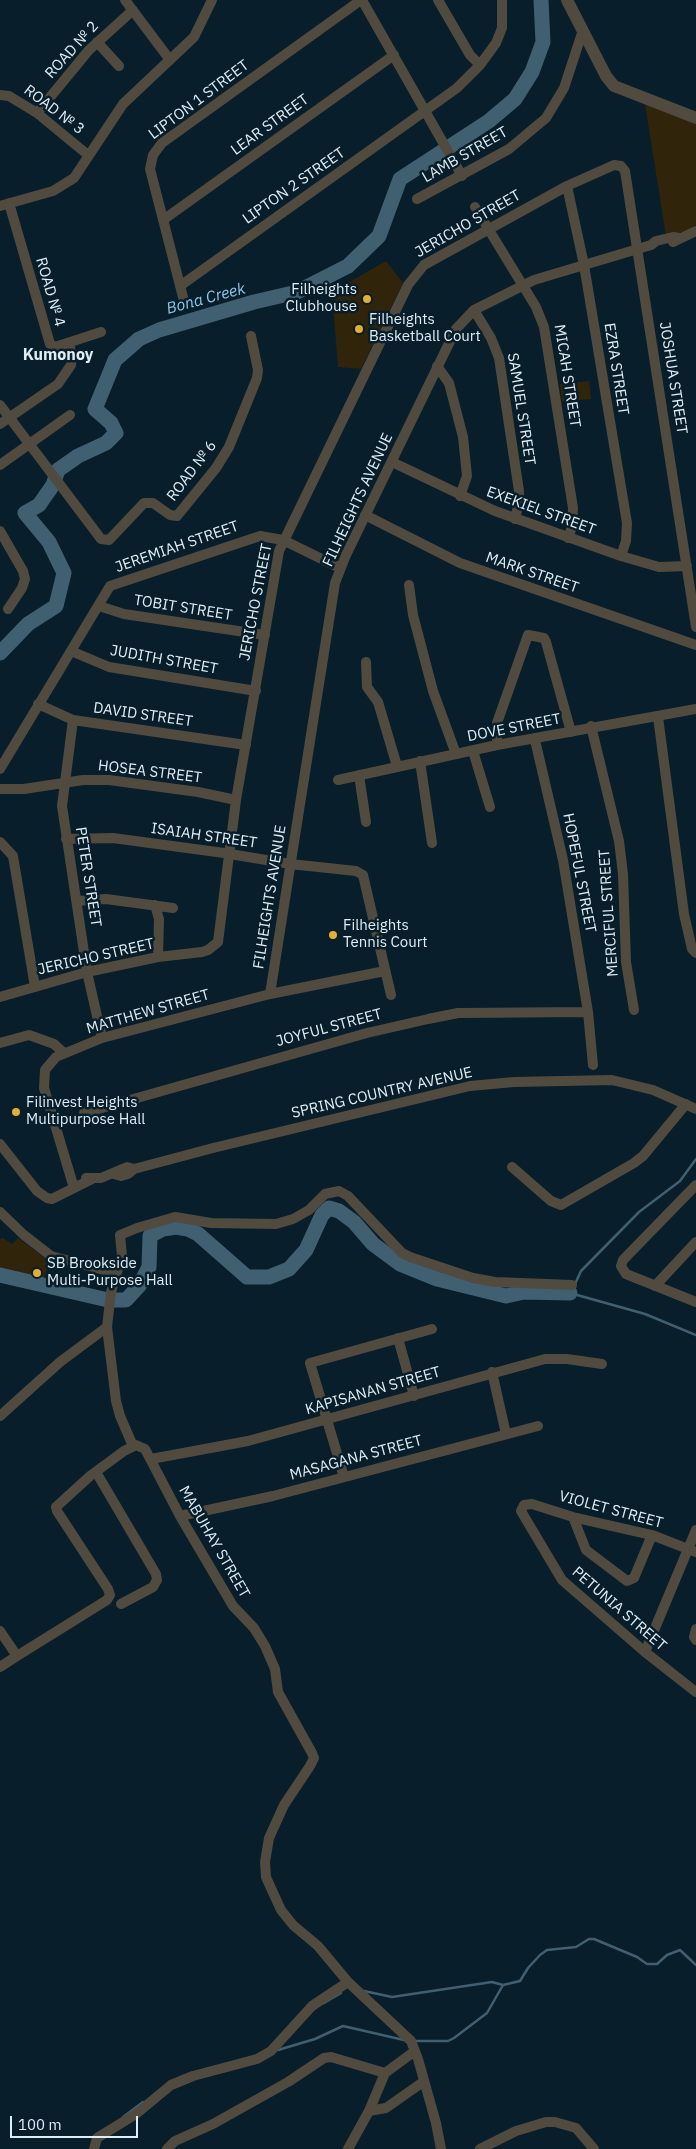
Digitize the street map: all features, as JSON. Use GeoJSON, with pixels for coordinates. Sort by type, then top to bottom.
{"type":"FeatureCollection","features":[{"type":"Feature","properties":{"kind":"street"},"geometry":{"type":"LineString","coordinates":[[125,0],[170,60]]}},
{"type":"Feature","properties":{"kind":"street"},"geometry":{"type":"LineString","coordinates":[[5,204],[61,187],[74,178],[123,104],[194,38],[212,0]]}},
{"type":"Feature","properties":{"kind":"street"},"geometry":{"type":"LineString","coordinates":[[362,0],[462,176]]}},
{"type":"Feature","properties":{"kind":"street","name":"LIPTON 1 STREET"},"geometry":{"type":"LineString","coordinates":[[184,301],[150,169],[152,155],[157,148],[362,0]]}},
{"type":"Feature","properties":{"kind":"street"},"geometry":{"type":"LineString","coordinates":[[438,0],[470,55],[480,65]]}},
{"type":"Feature","properties":{"kind":"street","name":"LIPTON 2 STREET"},"geometry":{"type":"LineString","coordinates":[[180,286],[457,88],[480,65],[496,43],[502,28],[502,0]]}},
{"type":"Feature","properties":{"kind":"street"},"geometry":{"type":"LineString","coordinates":[[567,0],[606,76],[614,86],[660,102],[696,118]]}},
{"type":"Feature","properties":{"kind":"street","name":"ROAD № 2"},"geometry":{"type":"LineString","coordinates":[[37,113],[97,42],[133,10]]}},
{"type":"Feature","properties":{"kind":"street","name":"LAMB STREET"},"geometry":{"type":"LineString","coordinates":[[417,199],[509,149],[546,118],[564,88],[583,30]]}},
{"type":"Feature","properties":{"kind":"street"},"geometry":{"type":"LineString","coordinates":[[97,42],[119,66]]}},
{"type":"Feature","properties":{"kind":"street","name":"LEAR STREET"},"geometry":{"type":"LineString","coordinates":[[163,220],[394,55]]}},
{"type":"Feature","properties":{"kind":"street","name":"ROAD № 3"},"geometry":{"type":"LineString","coordinates":[[0,95],[9,96],[37,113],[88,155]]}},
{"type":"Feature","properties":{"kind":"street","name":"JERICHO STREET"},"geometry":{"type":"LineString","coordinates":[[0,997],[87,972],[158,957],[202,952],[214,947],[218,942],[236,800],[276,566],[284,540],[413,276],[424,264],[567,186],[614,165],[621,166]]}},
{"type":"Feature","properties":{"kind":"street","name":"JOSHUA STREET"},"geometry":{"type":"LineString","coordinates":[[621,166],[625,171],[696,626]]}},
{"type":"Feature","properties":{"kind":"street","name":"EZRA STREET"},"geometry":{"type":"LineString","coordinates":[[567,186],[584,265],[627,523],[626,541],[621,556]]}},
{"type":"Feature","properties":{"kind":"street","name":"ROAD № 4"},"geometry":{"type":"LineString","coordinates":[[0,424],[47,393],[62,379],[70,365],[72,356],[69,343],[54,347],[50,344],[5,204]]}},
{"type":"Feature","properties":{"kind":"street","name":"MICAH STREET"},"geometry":{"type":"LineString","coordinates":[[476,207],[522,284],[544,327],[573,508],[572,526],[568,538]]}},
{"type":"Feature","properties":{"kind":"street","name":"FILHEIGHTS AVENUE"},"geometry":{"type":"LineString","coordinates":[[270,994],[333,596],[340,568],[456,329],[474,310],[522,284],[651,245],[665,239],[695,235]]}},
{"type":"Feature","properties":{"kind":"street","name":"SAMUEL STREET"},"geometry":{"type":"LineString","coordinates":[[474,310],[491,338],[498,358],[519,491],[520,502],[515,519]]}},
{"type":"Feature","properties":{"kind":"street"},"geometry":{"type":"LineString","coordinates":[[69,343],[102,332]]}},
{"type":"Feature","properties":{"kind":"street","name":"ROAD № 6"},"geometry":{"type":"LineString","coordinates":[[0,405],[105,541],[109,540],[144,503],[153,503],[170,515],[177,516],[223,458],[257,378],[258,370],[251,336]]}},
{"type":"Feature","properties":{"kind":"street"},"geometry":{"type":"LineString","coordinates":[[437,366],[449,382],[463,437],[467,476],[460,496]]}},
{"type":"Feature","properties":{"kind":"street"},"geometry":{"type":"LineString","coordinates":[[0,465],[70,415]]}},
{"type":"Feature","properties":{"kind":"street","name":"EXEKIEL STREET"},"geometry":{"type":"LineString","coordinates":[[392,462],[460,496],[515,519],[568,538],[659,567],[686,566]]}},
{"type":"Feature","properties":{"kind":"street","name":"MARK STREET"},"geometry":{"type":"LineString","coordinates":[[365,515],[460,564],[696,645]]}},
{"type":"Feature","properties":{"kind":"street"},"geometry":{"type":"LineString","coordinates":[[0,531],[23,571],[25,579],[22,588],[8,609]]}},
{"type":"Feature","properties":{"kind":"street","name":"JEREMIAH STREET"},"geometry":{"type":"LineString","coordinates":[[0,769],[110,586],[193,560],[250,539],[271,536],[284,540],[340,568]]}},
{"type":"Feature","properties":{"kind":"street"},"geometry":{"type":"LineString","coordinates":[[409,585],[413,615],[433,691],[456,754]]}},
{"type":"Feature","properties":{"kind":"street","name":"TOBIT STREET"},"geometry":{"type":"LineString","coordinates":[[99,606],[124,614],[265,635]]}},
{"type":"Feature","properties":{"kind":"street"},"geometry":{"type":"LineString","coordinates":[[497,745],[497,723],[528,635],[544,638],[546,642],[571,732]]}},
{"type":"Feature","properties":{"kind":"street","name":"JUDITH STREET"},"geometry":{"type":"LineString","coordinates":[[71,651],[109,667],[256,691]]}},
{"type":"Feature","properties":{"kind":"street"},"geometry":{"type":"LineString","coordinates":[[366,662],[366,687],[378,702],[397,766]]}},
{"type":"Feature","properties":{"kind":"street","name":"DAVID STREET"},"geometry":{"type":"LineString","coordinates":[[38,704],[73,720],[246,745]]}},
{"type":"Feature","properties":{"kind":"street","name":"DOVE STREET"},"geometry":{"type":"LineString","coordinates":[[338,780],[497,745],[536,740],[591,726],[658,717],[696,709]]}},
{"type":"Feature","properties":{"kind":"street"},"geometry":{"type":"LineString","coordinates":[[658,717],[684,914],[692,949],[696,953]]}},
{"type":"Feature","properties":{"kind":"street","name":"PETER STREET"},"geometry":{"type":"LineString","coordinates":[[73,720],[62,806],[87,972],[102,1038]]}},
{"type":"Feature","properties":{"kind":"street","name":"MERCIFUL STREET"},"geometry":{"type":"LineString","coordinates":[[591,726],[619,841],[623,874],[626,962],[634,1010]]}},
{"type":"Feature","properties":{"kind":"street","name":"HOPEFUL STREET"},"geometry":{"type":"LineString","coordinates":[[536,740],[563,860],[588,1012],[593,1065]]}},
{"type":"Feature","properties":{"kind":"street"},"geometry":{"type":"LineString","coordinates":[[473,751],[490,807]]}},
{"type":"Feature","properties":{"kind":"street"},"geometry":{"type":"LineString","coordinates":[[420,761],[432,843]]}},
{"type":"Feature","properties":{"kind":"street"},"geometry":{"type":"LineString","coordinates":[[359,775],[366,822]]}},
{"type":"Feature","properties":{"kind":"street","name":"HOSEA STREET"},"geometry":{"type":"LineString","coordinates":[[0,789],[24,789],[97,780],[136,782],[236,800]]}},
{"type":"Feature","properties":{"kind":"street","name":"ISAIAH STREET"},"geometry":{"type":"LineString","coordinates":[[66,840],[113,838],[290,864],[356,870],[363,875],[391,995]]}},
{"type":"Feature","properties":{"kind":"street"},"geometry":{"type":"LineString","coordinates":[[0,842],[8,849],[14,861],[35,987]]}},
{"type":"Feature","properties":{"kind":"street"},"geometry":{"type":"LineString","coordinates":[[77,901],[106,898],[174,908]]}},
{"type":"Feature","properties":{"kind":"street"},"geometry":{"type":"LineString","coordinates":[[155,905],[159,920],[158,957]]}},
{"type":"Feature","properties":{"kind":"street","name":"MATTHEW STREET"},"geometry":{"type":"LineString","coordinates":[[72,1184],[44,1088],[45,1070],[56,1058],[102,1038],[270,994],[385,971]]}},
{"type":"Feature","properties":{"kind":"street","name":"JOYFUL STREET"},"geometry":{"type":"LineString","coordinates":[[84,1114],[349,1038],[428,1019],[458,1013],[588,1012]]}},
{"type":"Feature","properties":{"kind":"street"},"geometry":{"type":"LineString","coordinates":[[0,1043],[29,1035],[54,1044],[64,1053]]}},
{"type":"Feature","properties":{"kind":"street","name":"SPRING COUNTRY AVENUE"},"geometry":{"type":"LineString","coordinates":[[0,1144],[42,1196],[52,1199],[72,1184],[87,1184],[92,1179],[114,1174],[119,1169],[126,1167],[134,1169],[470,1086],[514,1082],[612,1080],[653,1090],[691,1106]]}},
{"type":"Feature","properties":{"kind":"street"},"geometry":{"type":"LineString","coordinates":[[512,1167],[551,1201],[557,1205],[565,1204],[634,1163],[691,1106]]}},
{"type":"Feature","properties":{"kind":"street"},"geometry":{"type":"LineString","coordinates":[[696,1185],[623,1260],[621,1266],[626,1274],[696,1302]]}},
{"type":"Feature","properties":{"kind":"street","name":"MABUHAY STREET"},"geometry":{"type":"LineString","coordinates":[[348,1982],[336,1965],[293,1925],[281,1910],[266,1877],[265,1862],[269,1838],[284,1805],[310,1766],[314,1758],[312,1753],[278,1692],[275,1668],[266,1646],[254,1628],[233,1606],[180,1516],[151,1459],[138,1447],[120,1416],[116,1401],[108,1326],[111,1292],[115,1273],[122,1256],[120,1235],[175,1217],[211,1223],[276,1224],[293,1219],[309,1210],[325,1194],[339,1191],[348,1196],[402,1253],[410,1257],[473,1278],[495,1282],[572,1285]]}},
{"type":"Feature","properties":{"kind":"street"},"geometry":{"type":"LineString","coordinates":[[0,1214],[51,1256],[115,1273]]}},
{"type":"Feature","properties":{"kind":"street"},"geometry":{"type":"LineString","coordinates":[[655,1286],[696,1242]]}},
{"type":"Feature","properties":{"kind":"street"},"geometry":{"type":"LineString","coordinates":[[0,1416],[60,1362],[108,1326]]}},
{"type":"Feature","properties":{"kind":"street"},"geometry":{"type":"LineString","coordinates":[[344,1476],[310,1365],[312,1361],[432,1329]]}},
{"type":"Feature","properties":{"kind":"street"},"geometry":{"type":"LineString","coordinates":[[398,1338],[414,1396]]}},
{"type":"Feature","properties":{"kind":"street","name":"KAPISANAN STREET"},"geometry":{"type":"LineString","coordinates":[[151,1459],[248,1442],[414,1396],[492,1372],[545,1359],[567,1359],[602,1364]]}},
{"type":"Feature","properties":{"kind":"street"},"geometry":{"type":"LineString","coordinates":[[492,1372],[506,1434]]}},
{"type":"Feature","properties":{"kind":"street","name":"MASAGANA STREET"},"geometry":{"type":"LineString","coordinates":[[180,1516],[247,1503],[538,1426]]}},
{"type":"Feature","properties":{"kind":"street"},"geometry":{"type":"LineString","coordinates":[[0,1667],[107,1600],[110,1595],[56,1511],[58,1504],[96,1472],[138,1447]]}},
{"type":"Feature","properties":{"kind":"street"},"geometry":{"type":"LineString","coordinates":[[96,1472],[156,1574],[157,1580],[153,1587],[120,1604]]}},
{"type":"Feature","properties":{"kind":"street","name":"VIOLET STREET"},"geometry":{"type":"LineString","coordinates":[[521,1512],[524,1505],[532,1504],[573,1517],[652,1535],[692,1551]]}},
{"type":"Feature","properties":{"kind":"street","name":"PETUNIA STREET"},"geometry":{"type":"LineString","coordinates":[[521,1512],[556,1573],[645,1652],[696,1692]]}},
{"type":"Feature","properties":{"kind":"street"},"geometry":{"type":"LineString","coordinates":[[573,1517],[586,1550],[627,1581],[634,1578],[652,1535]]}},
{"type":"Feature","properties":{"kind":"street"},"geometry":{"type":"LineString","coordinates":[[645,1652],[692,1551],[696,1530]]}},
{"type":"Feature","properties":{"kind":"street"},"geometry":{"type":"LineString","coordinates":[[696,1629],[694,1637],[696,1640]]}},
{"type":"Feature","properties":{"kind":"street"},"geometry":{"type":"LineString","coordinates":[[0,1631],[17,1656]]}},
{"type":"Feature","properties":{"kind":"street"},"geometry":{"type":"LineString","coordinates":[[94,2149],[97,2138],[136,2114],[171,2085],[193,2076],[257,2058],[270,2051],[312,2006],[348,1982],[404,2033],[415,2051],[436,2123],[441,2149]]}},
{"type":"Feature","properties":{"kind":"street"},"geometry":{"type":"LineString","coordinates":[[348,2149],[369,2111],[385,2074],[415,2051]]}},
{"type":"Feature","properties":{"kind":"street"},"geometry":{"type":"LineString","coordinates":[[167,2149],[175,2141],[213,2124],[288,2082],[324,2058],[331,2056],[385,2074]]}},
{"type":"Feature","properties":{"kind":"street"},"geometry":{"type":"LineString","coordinates":[[369,2111],[386,2108],[423,2082]]}},
{"type":"Feature","properties":{"kind":"street"},"geometry":{"type":"LineString","coordinates":[[480,2149],[516,2131],[546,2122],[554,2122],[576,2128],[594,2149]]}},
{"type":"Feature","properties":{"kind":"shaded area"},"geometry":{"type":"Polygon","coordinates":[[[645,104],[666,110],[696,124],[696,225],[689,231],[666,236],[645,104]]]}},
{"type":"Feature","properties":{"kind":"shaded area"},"geometry":{"type":"Polygon","coordinates":[[[386,261],[403,283],[361,369],[338,367],[332,292],[386,261]]]}},
{"type":"Feature","properties":{"kind":"shaded area"},"geometry":{"type":"Polygon","coordinates":[[[589,381],[591,399],[562,402],[560,384],[589,381]]]}},
{"type":"Feature","properties":{"kind":"shaded area"},"geometry":{"type":"Polygon","coordinates":[[[3,1238],[12,1244],[18,1238],[50,1262],[43,1281],[0,1271],[0,1239],[3,1238]]]}},
{"type":"Feature","properties":{"kind":"waterway","name":"Bona Creek"},"geometry":{"type":"LineString","coordinates":[[0,653],[28,624],[56,606],[64,573],[49,542],[25,513],[39,505],[53,485],[58,470],[78,456],[106,443],[116,433],[111,423],[95,409],[115,360],[139,339],[159,330],[254,302],[297,292],[348,266],[379,236],[400,179],[489,121],[515,99],[532,72],[543,42],[541,0]]}},
{"type":"Feature","properties":{"kind":"waterway"},"geometry":{"type":"LineString","coordinates":[[575,1284],[581,1271],[639,1212],[680,1181],[696,1159]]}},
{"type":"Feature","properties":{"kind":"waterway"},"geometry":{"type":"LineString","coordinates":[[0,1275],[108,1300],[126,1300],[139,1286],[149,1267],[150,1236],[163,1229],[176,1227],[188,1229],[198,1234],[247,1277],[269,1277],[289,1269],[306,1250],[322,1215],[329,1208],[339,1211],[354,1222],[373,1244],[400,1264],[437,1279],[506,1296],[524,1292],[570,1293]]}},
{"type":"Feature","properties":{"kind":"waterway"},"geometry":{"type":"LineString","coordinates":[[572,1289],[570,1293],[645,1314],[696,1335]]}},
{"type":"Feature","properties":{"kind":"waterway"},"geometry":{"type":"LineString","coordinates":[[414,2041],[448,2041],[454,2038],[487,2013],[503,1985],[520,1981],[528,1968],[547,1950],[576,1947],[589,1939],[594,1939],[637,1957],[647,1964],[657,1964],[667,1955],[680,1950],[696,1965]]}},
{"type":"Feature","properties":{"kind":"waterway"},"geometry":{"type":"LineString","coordinates":[[364,1991],[392,1997],[492,1982],[503,1985]]}},
{"type":"Feature","properties":{"kind":"waterway"},"geometry":{"type":"LineString","coordinates":[[324,2003],[341,1993]]}},
{"type":"Feature","properties":{"kind":"waterway"},"geometry":{"type":"LineString","coordinates":[[278,2050],[315,2039],[343,2026],[404,2040]]}},
{"type":"Feature","properties":{"kind":"waterway"},"geometry":{"type":"LineString","coordinates":[[123,2117],[143,2102]]}},
{"type":"Feature","properties":{"kind":"place","name":"Filheights Clubhouse"},"geometry":{"type":"Point","coordinates":[367,299]}},
{"type":"Feature","properties":{"kind":"place","name":"Filheights Basketball Court"},"geometry":{"type":"Point","coordinates":[359,329]}},
{"type":"Feature","properties":{"kind":"place","name":"Filheights Tennis Court"},"geometry":{"type":"Point","coordinates":[333,935]}},
{"type":"Feature","properties":{"kind":"place","name":"Filinvest Heights Multipurpose Hall"},"geometry":{"type":"Point","coordinates":[16,1112]}},
{"type":"Feature","properties":{"kind":"place","name":"SB Brookside Multi-Purpose Hall"},"geometry":{"type":"Point","coordinates":[37,1273]}},
{"type":"Feature","properties":{"kind":"district","name":"Kumonoy"},"geometry":{"type":"Point","coordinates":[58,355]}}]}
